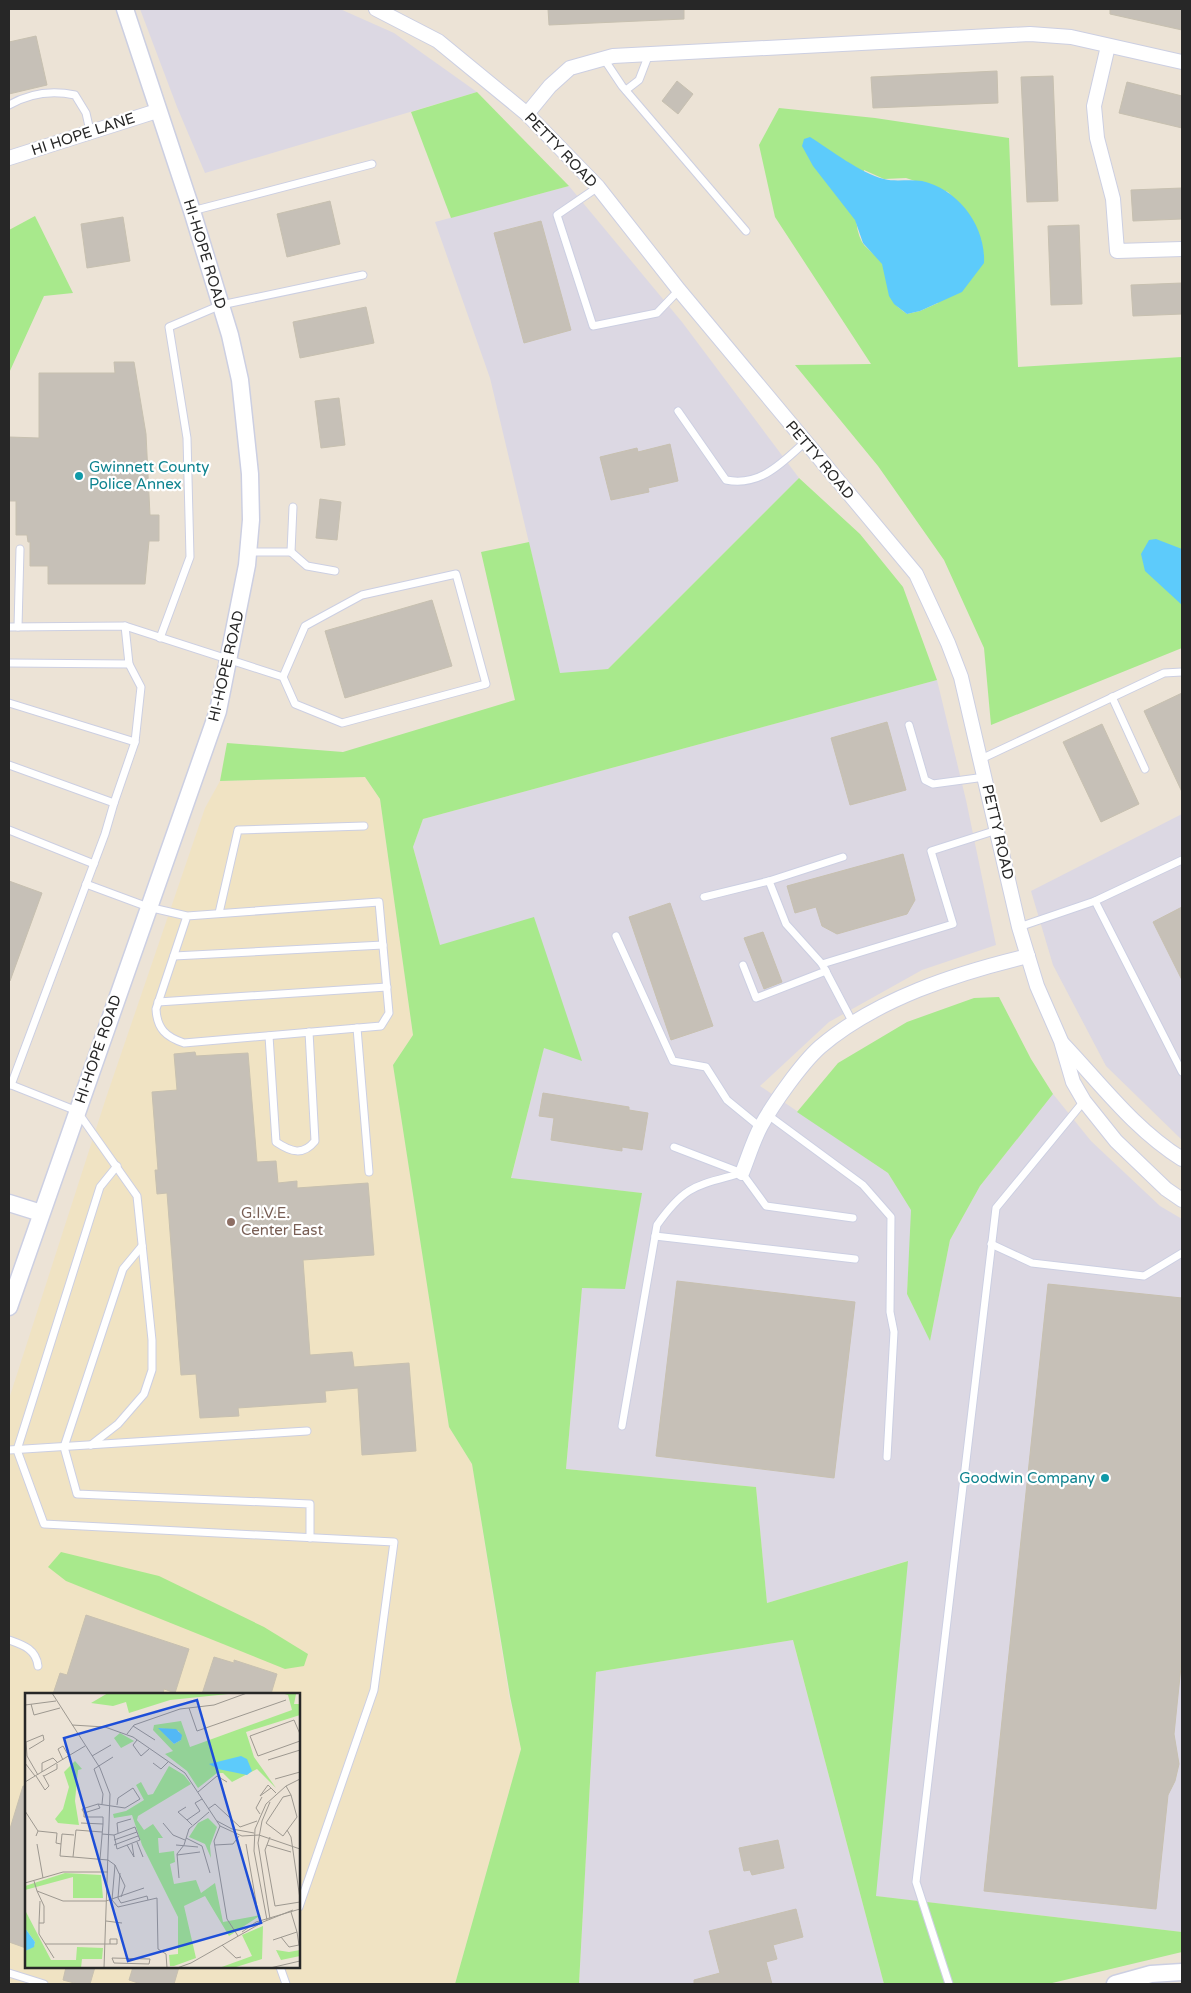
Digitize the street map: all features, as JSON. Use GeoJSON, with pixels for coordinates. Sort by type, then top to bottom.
{"type":"FeatureCollection","features":[{"type":"Feature","properties":{"kind":"street","name":"HI-HOPE ROAD"},"geometry":{"type":"LineString","coordinates":[[9,1307],[218,711],[230,661],[248,552],[251,520],[246,428],[240,380],[221,305],[192,211],[157,111],[125,9]]}},
{"type":"Feature","properties":{"kind":"street","name":"PETTY ROAD"},"geometry":{"type":"LineString","coordinates":[[376,9],[438,41],[527,114],[598,187],[679,290],[916,574],[948,643],[961,677],[1019,927],[1037,986],[1061,1041],[1073,1082],[1084,1101],[1116,1141],[1166,1189],[1182,1200]]}},
{"type":"Feature","properties":{"kind":"street"},"geometry":{"type":"LineString","coordinates":[[527,114],[550,86],[570,68],[613,56],[1030,34],[1071,38],[1182,62]]}},
{"type":"Feature","properties":{"kind":"street"},"geometry":{"type":"LineString","coordinates":[[1108,46],[1094,106],[1097,138],[1113,199],[1117,251],[1182,249]]}},
{"type":"Feature","properties":{"kind":"street","name":"HI HOPE LANE"},"geometry":{"type":"LineString","coordinates":[[9,158],[157,111]]}},
{"type":"Feature","properties":{"kind":"street"},"geometry":{"type":"LineString","coordinates":[[742,1173],[760,1127],[788,1086],[819,1048],[865,1015],[919,990],[1028,956]]}},
{"type":"Feature","properties":{"kind":"street","name":"PETTY ROAD"},"geometry":{"type":"LineString","coordinates":[[1061,1041],[1112,1100],[1143,1130],[1182,1159]]}},
{"type":"Feature","properties":{"kind":"street"},"geometry":{"type":"LineString","coordinates":[[9,1202],[41,1213]]}},
{"type":"Feature","properties":{"kind":"street"},"geometry":{"type":"LineString","coordinates":[[1115,1984],[1151,1974],[1182,1972]]}},
{"type":"Feature","properties":{"kind":"lane"},"geometry":{"type":"LineString","coordinates":[[626,90],[639,80],[649,54]]}},
{"type":"Feature","properties":{"kind":"lane"},"geometry":{"type":"LineString","coordinates":[[604,58],[626,90],[746,231]]}},
{"type":"Feature","properties":{"kind":"lane"},"geometry":{"type":"LineString","coordinates":[[9,105],[21,98],[56,91],[75,95],[86,113],[90,131]]}},
{"type":"Feature","properties":{"kind":"lane"},"geometry":{"type":"LineString","coordinates":[[192,211],[372,164]]}},
{"type":"Feature","properties":{"kind":"lane"},"geometry":{"type":"LineString","coordinates":[[598,187],[557,216],[593,326],[657,313],[679,290]]}},
{"type":"Feature","properties":{"kind":"lane"},"geometry":{"type":"LineString","coordinates":[[160,638],[190,557],[187,438],[170,327],[221,305],[362,275]]}},
{"type":"Feature","properties":{"kind":"lane"},"geometry":{"type":"LineString","coordinates":[[678,412],[726,480],[737,482],[754,480],[776,468],[805,442]]}},
{"type":"Feature","properties":{"kind":"lane"},"geometry":{"type":"LineString","coordinates":[[291,552],[293,507]]}},
{"type":"Feature","properties":{"kind":"lane"},"geometry":{"type":"LineString","coordinates":[[18,627],[20,549]]}},
{"type":"Feature","properties":{"kind":"lane"},"geometry":{"type":"LineString","coordinates":[[248,552],[291,552],[307,566],[335,571]]}},
{"type":"Feature","properties":{"kind":"lane"},"geometry":{"type":"LineString","coordinates":[[9,627],[125,626],[283,677],[295,704],[342,723],[486,684],[456,574],[362,595],[305,626],[283,677]]}},
{"type":"Feature","properties":{"kind":"lane"},"geometry":{"type":"LineString","coordinates":[[91,1445],[118,1424],[144,1394],[152,1370],[152,1340],[137,1196],[77,1110],[10,1084],[94,864],[135,742],[141,687],[129,664],[125,626]]}},
{"type":"Feature","properties":{"kind":"lane"},"geometry":{"type":"LineString","coordinates":[[9,663],[129,664]]}},
{"type":"Feature","properties":{"kind":"lane"},"geometry":{"type":"LineString","coordinates":[[981,759],[1164,673],[1182,672]]}},
{"type":"Feature","properties":{"kind":"lane"},"geometry":{"type":"LineString","coordinates":[[1112,697],[1145,769]]}},
{"type":"Feature","properties":{"kind":"lane"},"geometry":{"type":"LineString","coordinates":[[9,704],[135,742]]}},
{"type":"Feature","properties":{"kind":"lane"},"geometry":{"type":"LineString","coordinates":[[909,725],[925,780],[934,784],[985,777]]}},
{"type":"Feature","properties":{"kind":"lane"},"geometry":{"type":"LineString","coordinates":[[9,765],[114,803]]}},
{"type":"Feature","properties":{"kind":"lane"},"geometry":{"type":"LineString","coordinates":[[219,913],[238,830],[364,826]]}},
{"type":"Feature","properties":{"kind":"lane"},"geometry":{"type":"LineString","coordinates":[[9,830],[94,864]]}},
{"type":"Feature","properties":{"kind":"lane"},"geometry":{"type":"LineString","coordinates":[[743,965],[756,998],[824,968],[953,924],[931,851],[998,830]]}},
{"type":"Feature","properties":{"kind":"lane"},"geometry":{"type":"LineString","coordinates":[[704,897],[769,880],[843,857]]}},
{"type":"Feature","properties":{"kind":"lane"},"geometry":{"type":"LineString","coordinates":[[1019,927],[1095,901],[1182,860]]}},
{"type":"Feature","properties":{"kind":"lane"},"geometry":{"type":"LineString","coordinates":[[769,880],[786,924],[824,968],[854,1023]]}},
{"type":"Feature","properties":{"kind":"lane"},"geometry":{"type":"LineString","coordinates":[[86,884],[148,907],[188,916],[378,902],[390,1013],[381,1026],[184,1044],[172,1040],[157,1023],[156,1009],[188,916]]}},
{"type":"Feature","properties":{"kind":"lane"},"geometry":{"type":"LineString","coordinates":[[1095,901],[1182,1072]]}},
{"type":"Feature","properties":{"kind":"lane"},"geometry":{"type":"LineString","coordinates":[[616,936],[673,1062],[706,1067],[727,1100],[760,1127]]}},
{"type":"Feature","properties":{"kind":"lane"},"geometry":{"type":"LineString","coordinates":[[174,956],[383,945]]}},
{"type":"Feature","properties":{"kind":"lane"},"geometry":{"type":"LineString","coordinates":[[158,1002],[387,986]]}},
{"type":"Feature","properties":{"kind":"lane"},"geometry":{"type":"LineString","coordinates":[[357,1028],[369,1172]]}},
{"type":"Feature","properties":{"kind":"lane"},"geometry":{"type":"LineString","coordinates":[[270,1036],[276,1142],[286,1149],[299,1152],[309,1148],[315,1140],[310,1032]]}},
{"type":"Feature","properties":{"kind":"lane"},"geometry":{"type":"LineString","coordinates":[[949,1984],[916,1882],[996,1208],[1084,1101]]}},
{"type":"Feature","properties":{"kind":"lane"},"geometry":{"type":"LineString","coordinates":[[768,1115],[863,1185],[891,1217],[890,1312],[894,1332],[887,1456]]}},
{"type":"Feature","properties":{"kind":"lane"},"geometry":{"type":"LineString","coordinates":[[674,1147],[742,1173],[766,1206],[853,1218]]}},
{"type":"Feature","properties":{"kind":"lane"},"geometry":{"type":"LineString","coordinates":[[117,1166],[100,1187],[17,1450],[44,1524],[394,1542],[374,1690],[300,1904]]}},
{"type":"Feature","properties":{"kind":"lane"},"geometry":{"type":"LineString","coordinates":[[622,1426],[657,1225],[674,1200],[692,1187],[742,1173]]}},
{"type":"Feature","properties":{"kind":"lane"},"geometry":{"type":"LineString","coordinates":[[655,1236],[855,1259]]}},
{"type":"Feature","properties":{"kind":"lane"},"geometry":{"type":"LineString","coordinates":[[991,1244],[1032,1263],[1144,1276],[1182,1253]]}},
{"type":"Feature","properties":{"kind":"lane"},"geometry":{"type":"LineString","coordinates":[[142,1246],[122,1269],[64,1447],[78,1494],[310,1504],[310,1538]]}},
{"type":"Feature","properties":{"kind":"lane"},"geometry":{"type":"LineString","coordinates":[[9,1450],[307,1431]]}},
{"type":"Feature","properties":{"kind":"lane"},"geometry":{"type":"LineString","coordinates":[[9,1640],[33,1652],[37,1658],[38,1666]]}},
{"type":"Feature","properties":{"kind":"lane"},"geometry":{"type":"LineString","coordinates":[[280,1968],[286,1984]]}},
{"type":"Feature","properties":{"kind":"lane"},"geometry":{"type":"LineString","coordinates":[[9,1973],[44,1984]]}},
{"type":"Feature","properties":{"kind":"shaded area"},"geometry":{"type":"Polygon","coordinates":[[[140,9],[340,9],[394,33],[477,92],[205,173],[177,107],[140,9]]]}},
{"type":"Feature","properties":{"kind":"shaded area"},"geometry":{"type":"Polygon","coordinates":[[[569,186],[682,322],[799,478],[608,669],[560,674],[490,378],[435,222],[569,186]]]}},
{"type":"Feature","properties":{"kind":"shaded area"},"geometry":{"type":"Polygon","coordinates":[[[937,680],[966,800],[996,945],[922,970],[829,1022],[760,1086],[888,1173],[912,1210],[907,1294],[930,1340],[950,1240],[980,1186],[1053,1094],[1091,1141],[1160,1206],[1182,1219],[1182,1932],[875,1896],[907,1561],[767,1603],[756,1487],[566,1469],[582,1287],[642,1193],[511,1179],[544,1047],[582,1060],[440,945],[413,847],[423,819],[937,680]]]}},
{"type":"Feature","properties":{"kind":"shaded area"},"geometry":{"type":"Polygon","coordinates":[[[365,777],[380,799],[413,1035],[393,1065],[449,1427],[472,1464],[509,1696],[521,1749],[455,1984],[9,1984],[9,1399],[106,1098],[205,808],[220,781],[365,777]]]}},
{"type":"Feature","properties":{"kind":"shaded area"},"geometry":{"type":"Polygon","coordinates":[[[1182,814],[1182,1140],[1106,1066],[1053,965],[1031,891],[1182,814]]]}},
{"type":"Feature","properties":{"kind":"shaded area"},"geometry":{"type":"Polygon","coordinates":[[[793,1640],[884,1984],[579,1984],[596,1672],[793,1640]]]}},
{"type":"Feature","properties":{"kind":"green space"},"geometry":{"type":"Polygon","coordinates":[[[477,92],[569,186],[451,218],[411,112],[477,92]]]}},
{"type":"Feature","properties":{"kind":"green space"},"geometry":{"type":"Polygon","coordinates":[[[779,108],[875,118],[1009,138],[1018,367],[1182,357],[1182,648],[991,725],[984,648],[944,560],[878,466],[795,365],[871,364],[775,217],[759,145],[779,108]],[[864,170],[856,215],[858,233],[862,242],[883,265],[889,291],[894,302],[907,314],[920,311],[938,303],[957,202],[948,192],[906,178],[884,179],[864,170]]]}},
{"type":"Feature","properties":{"kind":"green space"},"geometry":{"type":"Polygon","coordinates":[[[35,216],[73,293],[44,296],[9,373],[9,230],[35,216]]]}},
{"type":"Feature","properties":{"kind":"green space"},"geometry":{"type":"Polygon","coordinates":[[[799,478],[860,534],[903,587],[937,680],[423,819],[413,847],[440,945],[534,917],[582,1061],[544,1048],[511,1178],[642,1193],[625,1289],[582,1288],[566,1469],[756,1487],[767,1603],[908,1561],[876,1896],[1182,1932],[1182,1952],[1048,1984],[884,1984],[793,1640],[596,1672],[579,1984],[455,1984],[521,1749],[510,1696],[472,1464],[449,1427],[393,1065],[413,1035],[380,799],[365,777],[220,781],[227,743],[343,752],[515,700],[481,552],[529,542],[560,673],[608,669],[799,478]]]}},
{"type":"Feature","properties":{"kind":"green space"},"geometry":{"type":"Polygon","coordinates":[[[999,997],[1031,1059],[1053,1094],[980,1186],[950,1240],[930,1341],[907,1294],[911,1210],[888,1173],[797,1112],[838,1063],[907,1022],[974,998],[999,997]]]}},
{"type":"Feature","properties":{"kind":"green space"},"geometry":{"type":"Polygon","coordinates":[[[61,1552],[159,1576],[264,1627],[308,1654],[304,1666],[285,1669],[66,1581],[48,1567],[61,1552]]]}},
{"type":"Feature","properties":{"kind":"water"},"geometry":{"type":"Polygon","coordinates":[[[810,137],[865,172],[888,180],[922,181],[935,185],[958,201],[975,223],[983,249],[984,263],[962,292],[920,311],[907,314],[894,304],[889,296],[882,264],[863,243],[855,220],[813,166],[802,146],[804,139],[810,137]]]}},
{"type":"Feature","properties":{"kind":"water"},"geometry":{"type":"Polygon","coordinates":[[[1156,539],[1182,549],[1182,605],[1145,571],[1141,554],[1149,540],[1156,539]]]}},
{"type":"Feature","properties":{"kind":"building"},"geometry":{"type":"Polygon","coordinates":[[[548,9],[684,9],[684,19],[549,25],[548,9]]]}},
{"type":"Feature","properties":{"kind":"building"},"geometry":{"type":"Polygon","coordinates":[[[1110,9],[1182,9],[1182,30],[1110,14],[1110,9]]]}},
{"type":"Feature","properties":{"kind":"building"},"geometry":{"type":"Polygon","coordinates":[[[36,36],[47,85],[9,94],[9,42],[36,36]]]}},
{"type":"Feature","properties":{"kind":"building"},"geometry":{"type":"Polygon","coordinates":[[[997,71],[998,103],[873,108],[871,77],[997,71]]]}},
{"type":"Feature","properties":{"kind":"building"},"geometry":{"type":"Polygon","coordinates":[[[1053,76],[1058,201],[1027,202],[1021,77],[1053,76]]]}},
{"type":"Feature","properties":{"kind":"building"},"geometry":{"type":"Polygon","coordinates":[[[677,81],[693,94],[678,114],[662,101],[677,81]]]}},
{"type":"Feature","properties":{"kind":"building"},"geometry":{"type":"Polygon","coordinates":[[[1127,82],[1182,96],[1182,128],[1119,113],[1127,82]]]}},
{"type":"Feature","properties":{"kind":"building"},"geometry":{"type":"Polygon","coordinates":[[[1182,188],[1182,219],[1133,221],[1131,190],[1182,188]]]}},
{"type":"Feature","properties":{"kind":"building"},"geometry":{"type":"Polygon","coordinates":[[[330,201],[340,244],[287,257],[277,214],[330,201]]]}},
{"type":"Feature","properties":{"kind":"building"},"geometry":{"type":"Polygon","coordinates":[[[123,217],[130,261],[87,268],[81,224],[123,217]]]}},
{"type":"Feature","properties":{"kind":"building"},"geometry":{"type":"Polygon","coordinates":[[[541,221],[571,330],[524,343],[494,233],[541,221]]]}},
{"type":"Feature","properties":{"kind":"building"},"geometry":{"type":"Polygon","coordinates":[[[1079,225],[1082,304],[1051,305],[1048,226],[1079,225]]]}},
{"type":"Feature","properties":{"kind":"building"},"geometry":{"type":"Polygon","coordinates":[[[1182,283],[1182,314],[1133,316],[1131,285],[1182,283]]]}},
{"type":"Feature","properties":{"kind":"building"},"geometry":{"type":"Polygon","coordinates":[[[366,307],[374,343],[300,358],[293,322],[366,307]]]}},
{"type":"Feature","properties":{"kind":"building","name":"Gwinnett County Police Annex"},"geometry":{"type":"Polygon","coordinates":[[[114,362],[134,362],[146,434],[150,515],[159,515],[159,541],[149,541],[145,584],[48,584],[48,566],[30,566],[30,542],[28,542],[27,535],[16,535],[16,501],[9,501],[9,437],[39,438],[39,373],[115,373],[114,362]]]}},
{"type":"Feature","properties":{"kind":"building"},"geometry":{"type":"Polygon","coordinates":[[[339,398],[345,445],[321,448],[315,401],[339,398]]]}},
{"type":"Feature","properties":{"kind":"building"},"geometry":{"type":"Polygon","coordinates":[[[670,444],[678,481],[648,488],[649,492],[611,500],[600,457],[637,448],[638,452],[670,444]]]}},
{"type":"Feature","properties":{"kind":"building"},"geometry":{"type":"Polygon","coordinates":[[[320,499],[341,502],[337,540],[316,538],[320,499]]]}},
{"type":"Feature","properties":{"kind":"building"},"geometry":{"type":"Polygon","coordinates":[[[432,600],[452,666],[345,698],[325,631],[432,600]]]}},
{"type":"Feature","properties":{"kind":"building"},"geometry":{"type":"Polygon","coordinates":[[[1182,693],[1182,792],[1144,711],[1182,693]]]}},
{"type":"Feature","properties":{"kind":"building"},"geometry":{"type":"Polygon","coordinates":[[[887,722],[906,790],[850,805],[831,738],[887,722]]]}},
{"type":"Feature","properties":{"kind":"building"},"geometry":{"type":"Polygon","coordinates":[[[1102,724],[1139,804],[1101,822],[1063,742],[1102,724]]]}},
{"type":"Feature","properties":{"kind":"building"},"geometry":{"type":"Polygon","coordinates":[[[903,854],[915,900],[907,914],[837,934],[822,926],[816,907],[795,913],[787,886],[903,854]]]}},
{"type":"Feature","properties":{"kind":"building"},"geometry":{"type":"Polygon","coordinates":[[[9,881],[42,893],[10,981],[9,981],[9,881]]]}},
{"type":"Feature","properties":{"kind":"building"},"geometry":{"type":"Polygon","coordinates":[[[670,903],[713,1026],[671,1040],[629,917],[670,903]]]}},
{"type":"Feature","properties":{"kind":"building"},"geometry":{"type":"Polygon","coordinates":[[[1182,907],[1182,980],[1153,922],[1182,907]]]}},
{"type":"Feature","properties":{"kind":"building"},"geometry":{"type":"Polygon","coordinates":[[[763,932],[782,982],[764,989],[744,938],[763,932]]]}},
{"type":"Feature","properties":{"kind":"building"},"geometry":{"type":"Polygon","coordinates":[[[195,1052],[196,1056],[248,1053],[257,1162],[276,1161],[278,1183],[297,1181],[297,1188],[368,1183],[374,1255],[303,1260],[310,1355],[352,1352],[354,1367],[409,1363],[416,1451],[362,1455],[358,1388],[325,1391],[326,1402],[238,1408],[239,1416],[200,1418],[196,1374],[181,1375],[167,1193],[157,1194],[155,1170],[158,1170],[152,1092],[177,1090],[174,1054],[195,1052]]]}},
{"type":"Feature","properties":{"kind":"building"},"geometry":{"type":"Polygon","coordinates":[[[543,1093],[629,1107],[629,1110],[648,1113],[642,1150],[622,1147],[622,1151],[551,1140],[554,1118],[539,1116],[543,1093]]]}},
{"type":"Feature","properties":{"kind":"building"},"geometry":{"type":"Polygon","coordinates":[[[677,1281],[855,1302],[834,1478],[656,1456],[677,1281]]]}},
{"type":"Feature","properties":{"kind":"building","name":"Goodwin Company"},"geometry":{"type":"Polygon","coordinates":[[[1048,1284],[1182,1298],[1182,1657],[1174,1734],[1179,1764],[1175,1781],[1168,1795],[1156,1909],[984,1891],[1048,1284]]]}},
{"type":"Feature","properties":{"kind":"building"},"geometry":{"type":"Polygon","coordinates":[[[86,1615],[189,1649],[175,1693],[164,1689],[163,1693],[53,1693],[60,1673],[67,1675],[86,1615]]]}},
{"type":"Feature","properties":{"kind":"building"},"geometry":{"type":"Polygon","coordinates":[[[214,1657],[234,1663],[234,1660],[277,1674],[271,1693],[202,1693],[214,1657]]]}},
{"type":"Feature","properties":{"kind":"building"},"geometry":{"type":"Polygon","coordinates":[[[23,1786],[25,1786],[25,1948],[9,1942],[9,1832],[23,1786]]]}},
{"type":"Feature","properties":{"kind":"building"},"geometry":{"type":"Polygon","coordinates":[[[778,1840],[784,1868],[752,1875],[750,1870],[744,1871],[739,1848],[778,1840]]]}},
{"type":"Feature","properties":{"kind":"building"},"geometry":{"type":"Polygon","coordinates":[[[796,1909],[803,1937],[773,1945],[777,1959],[766,1962],[772,1984],[694,1984],[694,1980],[720,1973],[709,1931],[796,1909]]]}},
{"type":"Feature","properties":{"kind":"building"},"geometry":{"type":"Polygon","coordinates":[[[66,1968],[95,1968],[90,1984],[78,1984],[63,1980],[66,1968]]]}},
{"type":"Feature","properties":{"kind":"building"},"geometry":{"type":"Polygon","coordinates":[[[133,1968],[179,1968],[174,1984],[141,1984],[129,1980],[133,1968]]]}},
{"type":"Feature","properties":{"kind":"place","name":"Gwinnett County Police Annex"},"geometry":{"type":"Point","coordinates":[79,476]}},
{"type":"Feature","properties":{"kind":"place","name":"G.I.V.E. Center East"},"geometry":{"type":"Point","coordinates":[231,1222]}},
{"type":"Feature","properties":{"kind":"place","name":"Goodwin Company"},"geometry":{"type":"Point","coordinates":[1105,1478]}}]}
